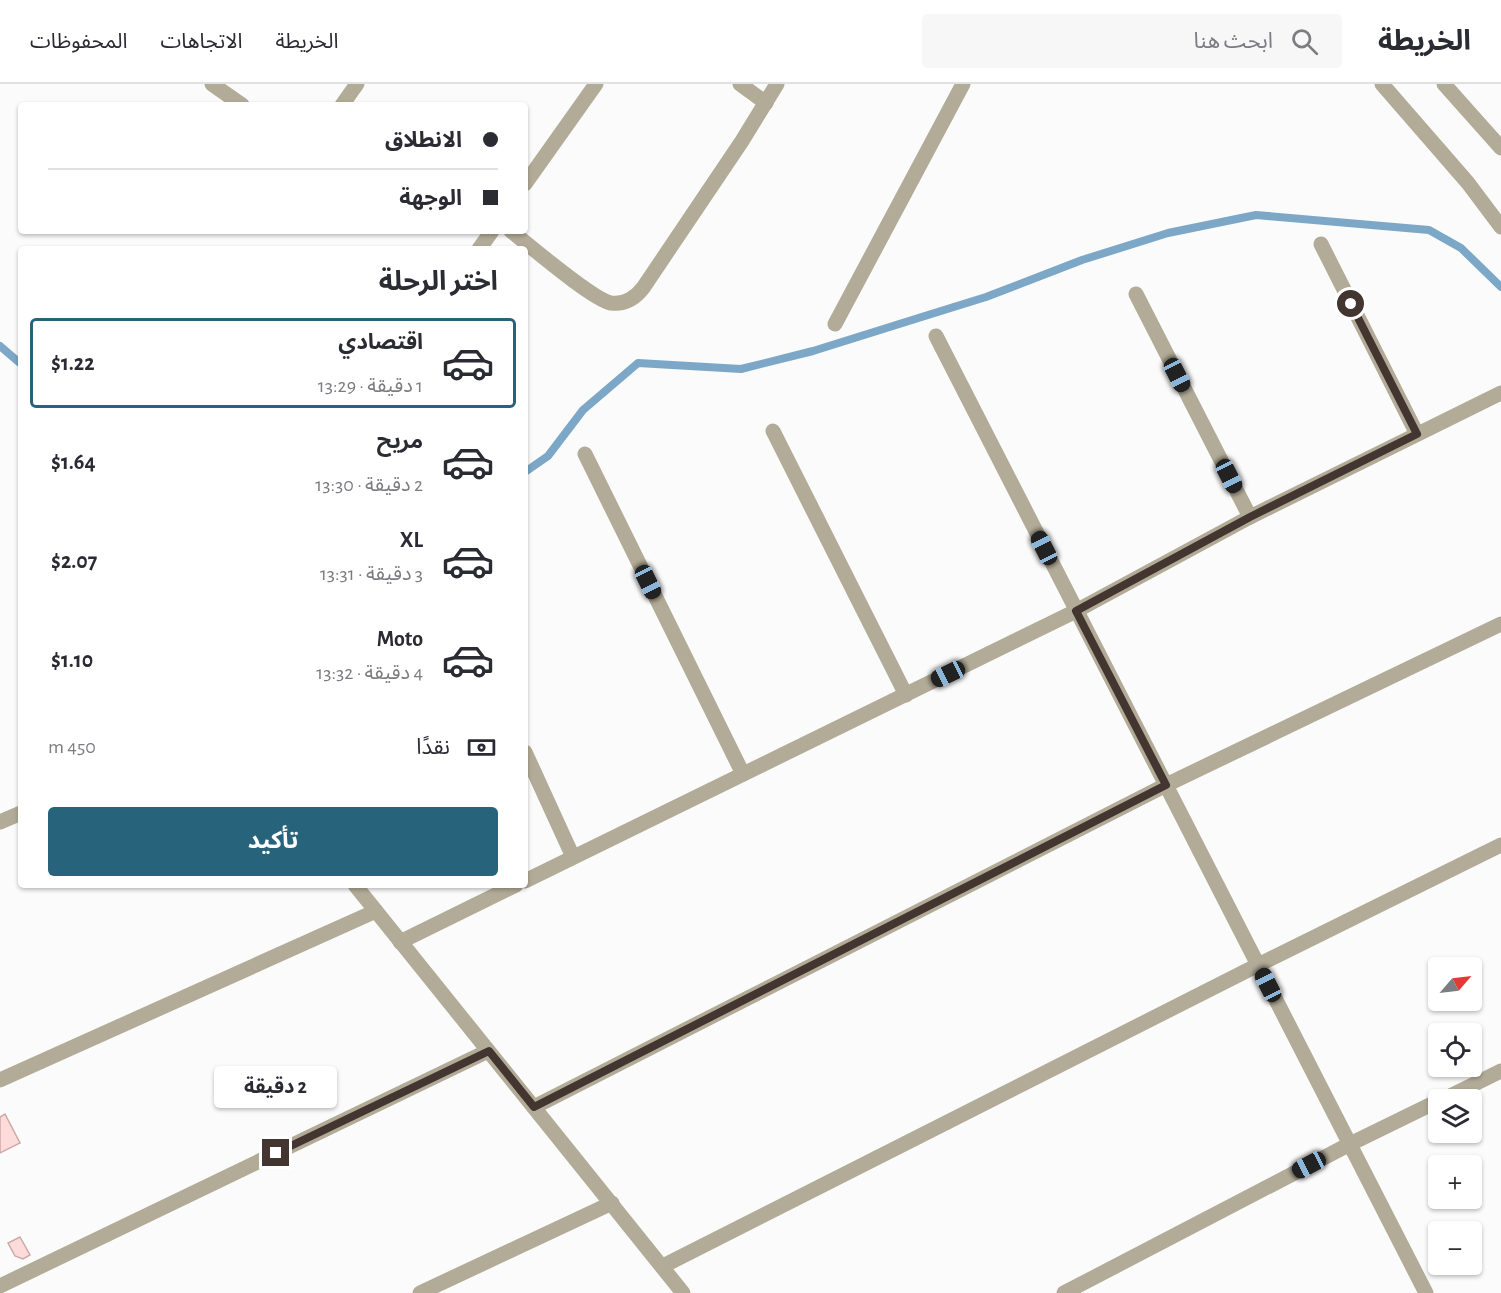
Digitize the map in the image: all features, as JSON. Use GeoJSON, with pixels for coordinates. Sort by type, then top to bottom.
{"type":"FeatureCollection","features":[{"type":"Feature","properties":{"kind":"street"},"geometry":{"type":"LineString","coordinates":[[212,84],[238,102]]}},
{"type":"Feature","properties":{"kind":"street"},"geometry":{"type":"LineString","coordinates":[[344,102],[357,84]]}},
{"type":"Feature","properties":{"kind":"street"},"geometry":{"type":"LineString","coordinates":[[528,180],[596,84]]}},
{"type":"Feature","properties":{"kind":"street"},"geometry":{"type":"LineString","coordinates":[[740,84],[766,103]]}},
{"type":"Feature","properties":{"kind":"street"},"geometry":{"type":"LineString","coordinates":[[515,234],[600,299],[619,304],[637,296],[777,84]]}},
{"type":"Feature","properties":{"kind":"street"},"geometry":{"type":"LineString","coordinates":[[835,324],[963,84]]}},
{"type":"Feature","properties":{"kind":"street"},"geometry":{"type":"LineString","coordinates":[[1382,84],[1468,183],[1501,226]]}},
{"type":"Feature","properties":{"kind":"street"},"geometry":{"type":"LineString","coordinates":[[1444,84],[1501,148]]}},
{"type":"Feature","properties":{"kind":"street"},"geometry":{"type":"LineString","coordinates":[[1321,244],[1417,434]]}},
{"type":"Feature","properties":{"kind":"street"},"geometry":{"type":"LineString","coordinates":[[1136,294],[1250,517]]}},
{"type":"Feature","properties":{"kind":"street"},"geometry":{"type":"LineString","coordinates":[[936,336],[1426,1293]]}},
{"type":"Feature","properties":{"kind":"street"},"geometry":{"type":"LineString","coordinates":[[528,880],[1076,611],[1250,517],[1501,393]]}},
{"type":"Feature","properties":{"kind":"street"},"geometry":{"type":"LineString","coordinates":[[772,431],[906,694]]}},
{"type":"Feature","properties":{"kind":"street"},"geometry":{"type":"LineString","coordinates":[[585,454],[743,774]]}},
{"type":"Feature","properties":{"kind":"street"},"geometry":{"type":"LineString","coordinates":[[534,1107],[1166,785],[1501,624]]}},
{"type":"Feature","properties":{"kind":"street"},"geometry":{"type":"LineString","coordinates":[[528,759],[573,857]]}},
{"type":"Feature","properties":{"kind":"street"},"geometry":{"type":"LineString","coordinates":[[0,822],[18,814]]}},
{"type":"Feature","properties":{"kind":"street"},"geometry":{"type":"LineString","coordinates":[[663,1266],[1258,965],[1501,845]]}},
{"type":"Feature","properties":{"kind":"street"},"geometry":{"type":"LineString","coordinates":[[357,888],[683,1293]]}},
{"type":"Feature","properties":{"kind":"street"},"geometry":{"type":"LineString","coordinates":[[400,942],[510,888]]}},
{"type":"Feature","properties":{"kind":"street"},"geometry":{"type":"LineString","coordinates":[[0,1080],[376,911]]}},
{"type":"Feature","properties":{"kind":"street"},"geometry":{"type":"LineString","coordinates":[[0,1286],[489,1051]]}},
{"type":"Feature","properties":{"kind":"street"},"geometry":{"type":"LineString","coordinates":[[1463,1089],[1501,1071]]}},
{"type":"Feature","properties":{"kind":"street"},"geometry":{"type":"LineString","coordinates":[[1064,1293],[1428,1106]]}},
{"type":"Feature","properties":{"kind":"street"},"geometry":{"type":"LineString","coordinates":[[420,1293],[612,1203]]}},
{"type":"Feature","properties":{"kind":"building"},"geometry":{"type":"Polygon","coordinates":[[[5,1114],[20,1143],[0,1153],[0,1117],[5,1114]]]}},
{"type":"Feature","properties":{"kind":"building"},"geometry":{"type":"Polygon","coordinates":[[[20,1237],[30,1255],[23,1259],[15,1256],[8,1243],[20,1237]]]}},
{"type":"Feature","properties":{"kind":"waterway"},"geometry":{"type":"LineString","coordinates":[[528,470],[548,456],[583,410],[638,363],[741,369],[813,351],[986,297],[1082,260],[1168,233],[1256,215],[1429,230],[1461,248],[1501,287]]}},
{"type":"Feature","properties":{"kind":"waterway"},"geometry":{"type":"LineString","coordinates":[[0,346],[18,361]]}},
{"type":"Feature","properties":{"kind":"route"},"geometry":{"type":"LineString","coordinates":[[276,1153],[489,1051],[534,1107],[1166,785],[1076,611],[1250,517],[1417,434],[1351,304]]}}]}
